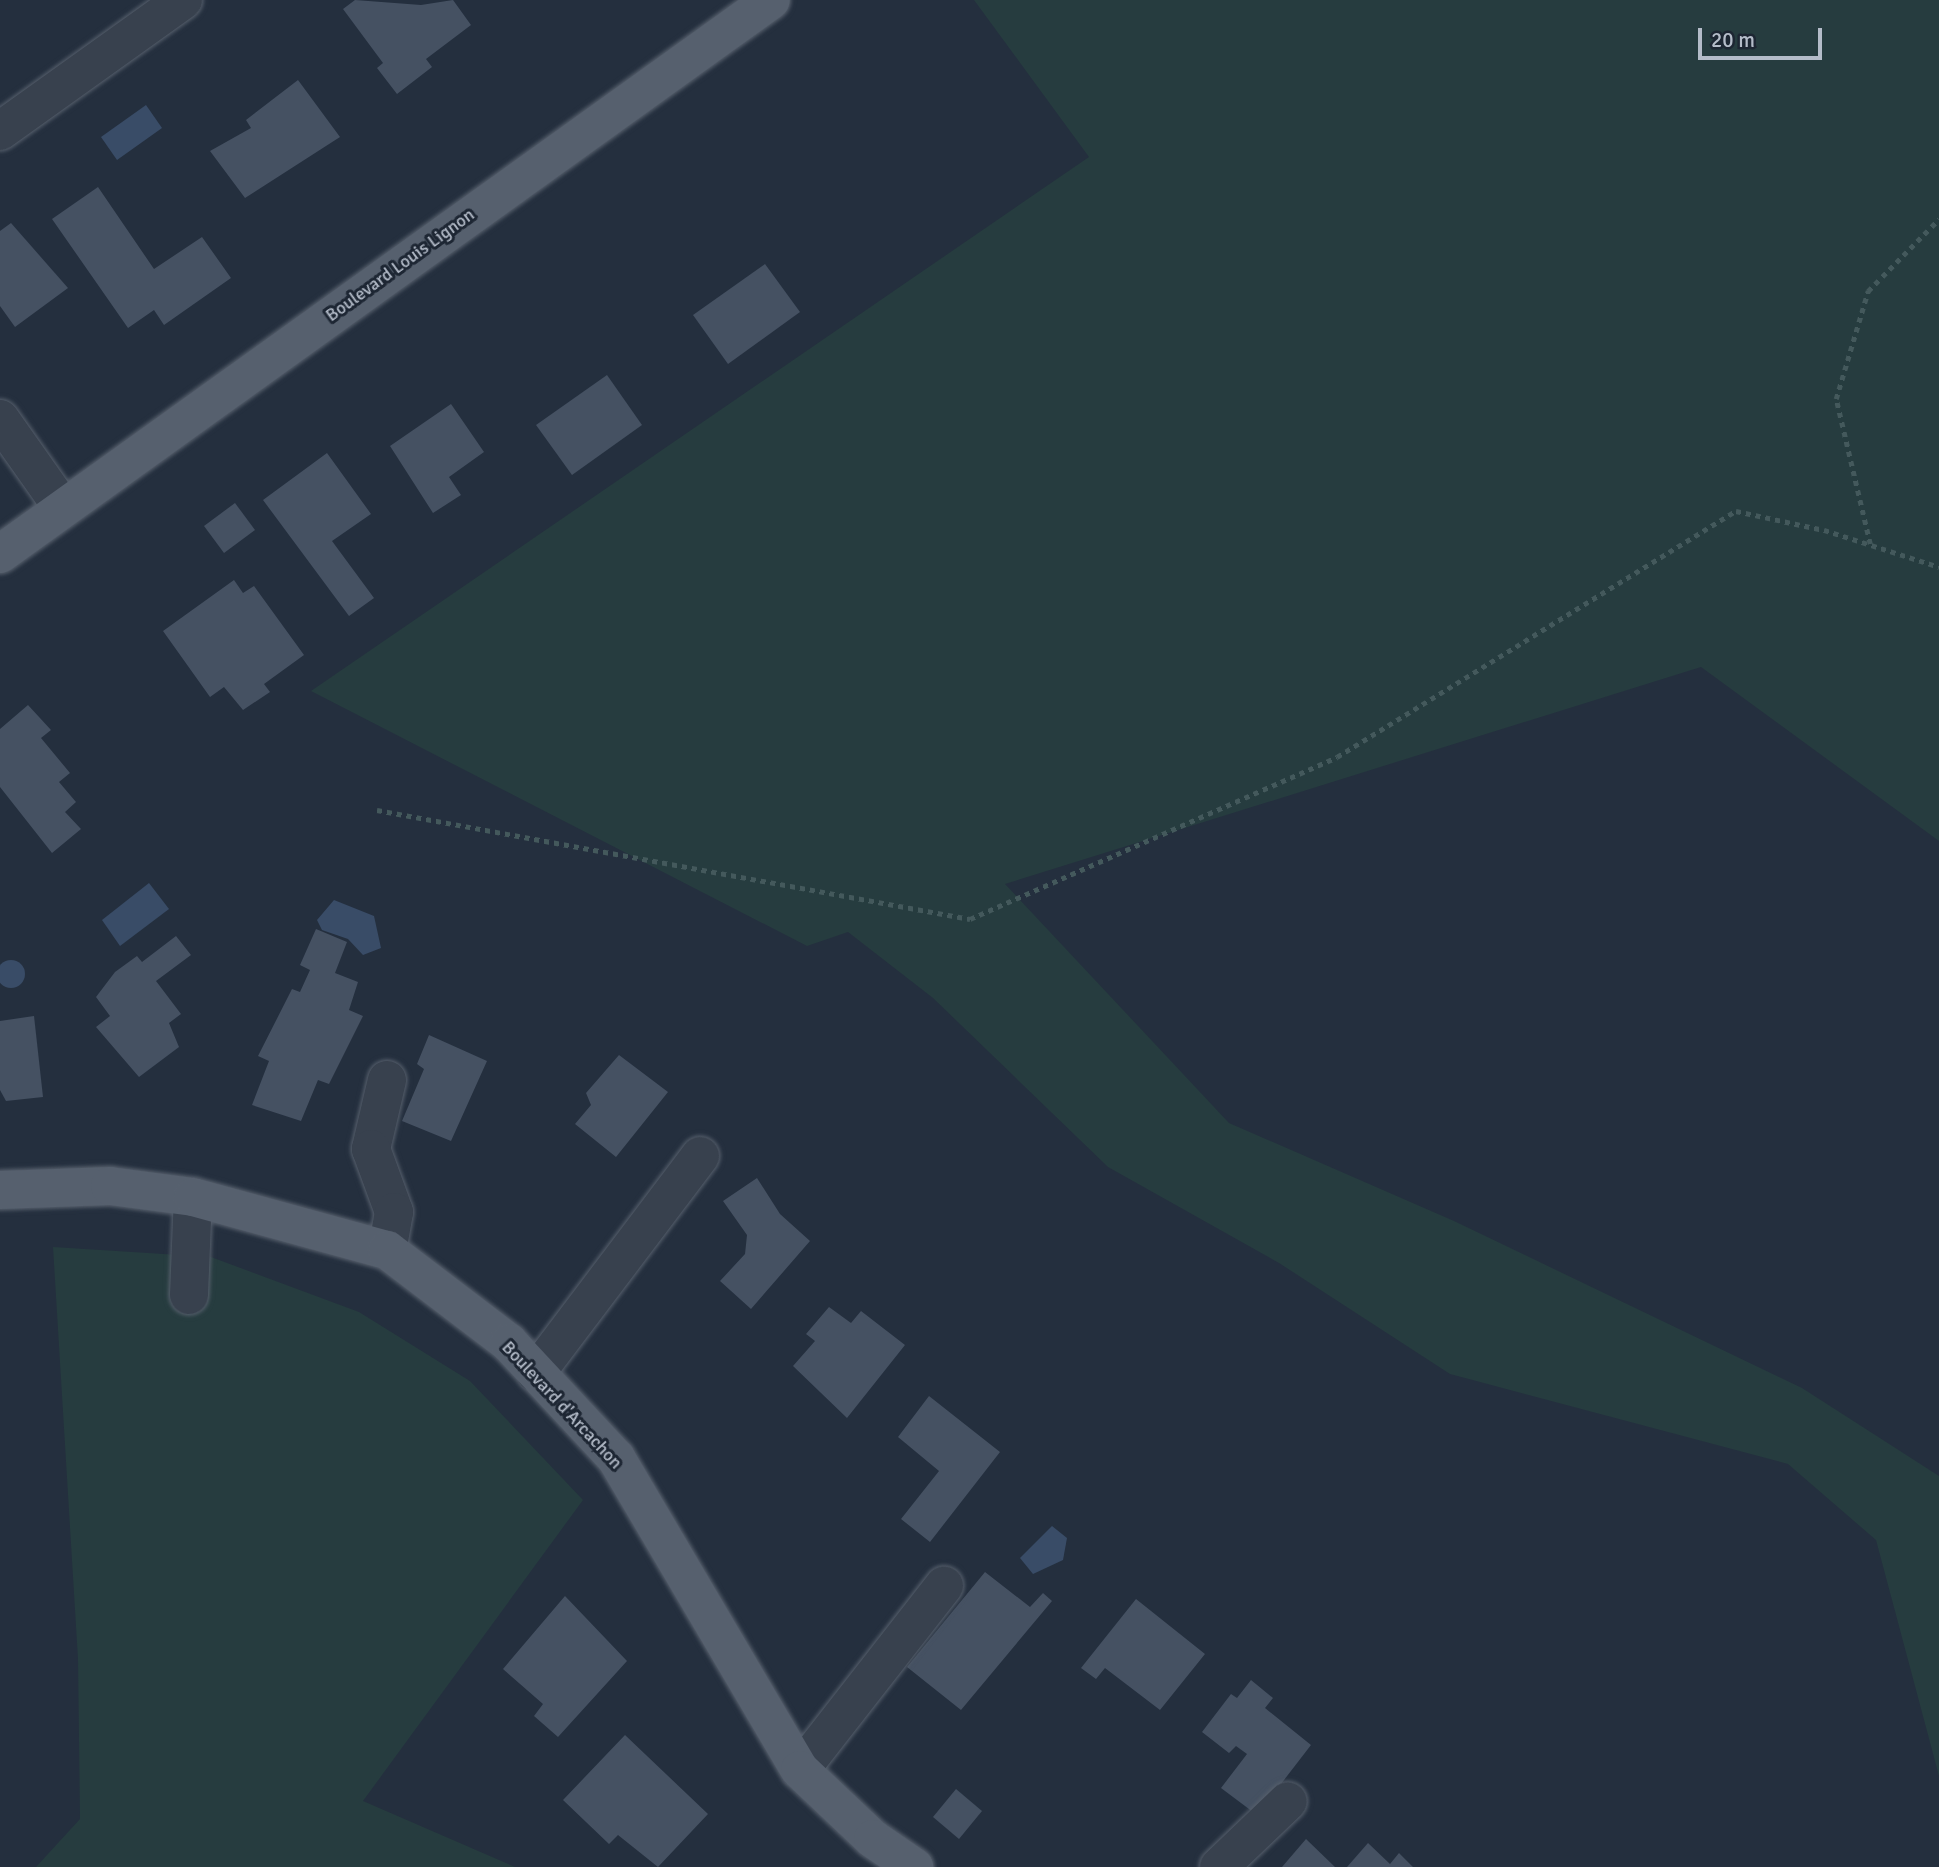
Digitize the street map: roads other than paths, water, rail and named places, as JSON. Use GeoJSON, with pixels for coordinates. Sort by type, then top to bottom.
{"type":"FeatureCollection","features":[{"type":"Feature","properties":{"kind":"main road","name":"Boulevard Louis Lignon"},"geometry":{"type":"LineString","coordinates":[[10,546],[771,0]]}},
{"type":"Feature","properties":{"kind":"main road","name":"Boulevard d'Arcachon"},"geometry":{"type":"LineString","coordinates":[[0,1190],[110,1186],[193,1197],[387,1250],[509,1343],[616,1458],[800,1770],[873,1839],[914,1867]]}},
{"type":"Feature","properties":{"kind":"street"},"geometry":{"type":"LineString","coordinates":[[0,131],[183,0]]}},
{"type":"Feature","properties":{"kind":"street"},"geometry":{"type":"LineString","coordinates":[[0,419],[62,507]]}},
{"type":"Feature","properties":{"kind":"street"},"geometry":{"type":"LineString","coordinates":[[387,1080],[372,1149],[394,1212],[387,1250]]}},
{"type":"Feature","properties":{"kind":"street"},"geometry":{"type":"LineString","coordinates":[[536,1373],[700,1156]]}},
{"type":"Feature","properties":{"kind":"street"},"geometry":{"type":"LineString","coordinates":[[189,1295],[193,1197]]}},
{"type":"Feature","properties":{"kind":"street"},"geometry":{"type":"LineString","coordinates":[[800,1770],[944,1586]]}},
{"type":"Feature","properties":{"kind":"street"},"geometry":{"type":"LineString","coordinates":[[1219,1867],[1288,1801]]}},
{"type":"Feature","properties":{"kind":"water"},"geometry":{"type":"Polygon","coordinates":[[[146,105],[162,128],[117,160],[101,137],[146,105]]]}},
{"type":"Feature","properties":{"kind":"water"},"geometry":{"type":"Polygon","coordinates":[[[149,883],[169,909],[120,946],[102,920],[149,883]]]}},
{"type":"Feature","properties":{"kind":"water"},"geometry":{"type":"Polygon","coordinates":[[[334,900],[374,916],[381,948],[363,955],[348,939],[322,930],[317,920],[334,900]]]}},
{"type":"Feature","properties":{"kind":"water"},"geometry":{"type":"Polygon","coordinates":[[[11,960],[21,964],[25,974],[21,984],[11,988],[1,984],[-3,974],[1,964],[11,960]]]}},
{"type":"Feature","properties":{"kind":"water"},"geometry":{"type":"Polygon","coordinates":[[[1052,1526],[1067,1538],[1063,1560],[1033,1574],[1020,1558],[1052,1526]]]}}]}
